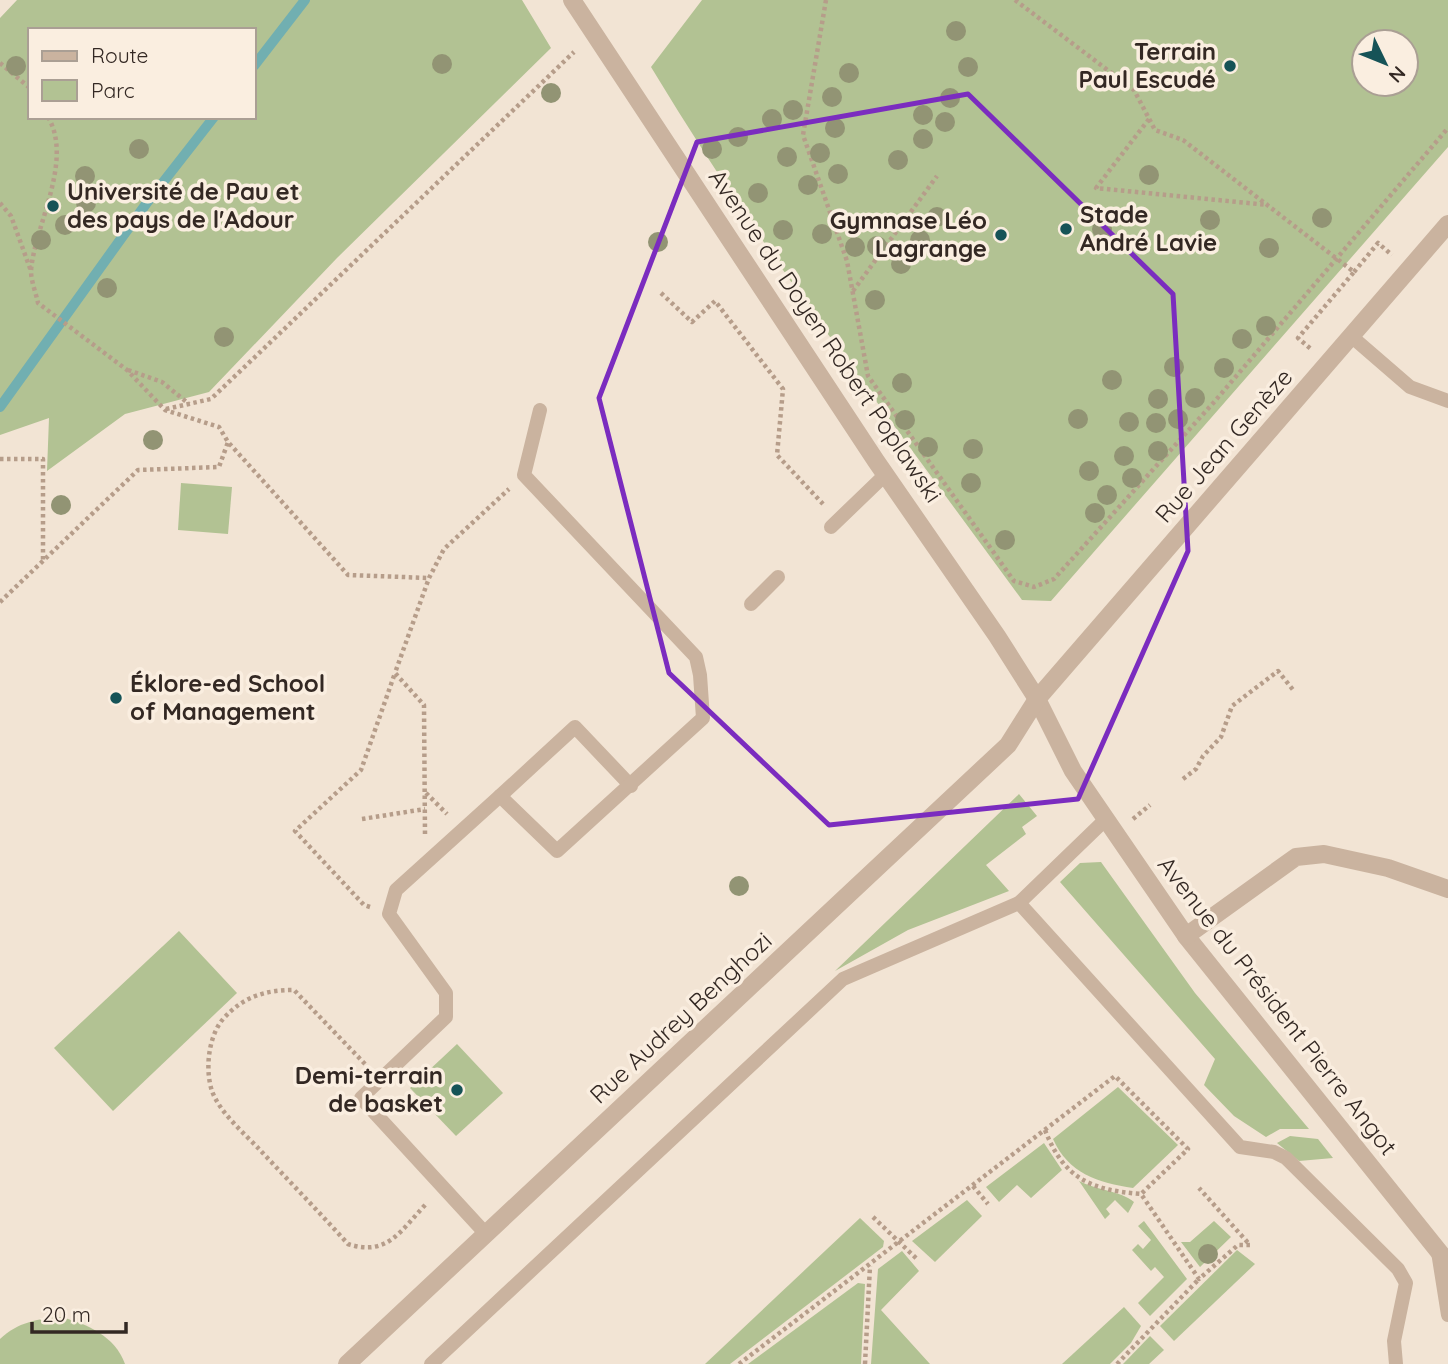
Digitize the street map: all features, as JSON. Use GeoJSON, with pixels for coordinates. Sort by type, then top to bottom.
{"type":"FeatureCollection","features":[{"type":"Feature","properties":{"kind":"street","name":"Avenue du Doyen Robert Poplawski"},"geometry":{"type":"LineString","coordinates":[[572,0],[1037,699]]}},
{"type":"Feature","properties":{"kind":"street","name":"Rue Jean Genèze"},"geometry":{"type":"LineString","coordinates":[[1037,699],[1448,224]]}},
{"type":"Feature","properties":{"kind":"street","name":"Avenue du Président Pierre Angot"},"geometry":{"type":"LineString","coordinates":[[1037,699],[1073,771],[1186,936],[1443,1257]]}},
{"type":"Feature","properties":{"kind":"street","name":"Rue Audrey Benghozi"},"geometry":{"type":"LineString","coordinates":[[347,1364],[1009,745],[1037,699]]}},
{"type":"Feature","properties":{"kind":"street"},"geometry":{"type":"LineString","coordinates":[[1186,936],[1296,857],[1324,854],[1388,868],[1448,888]]}},
{"type":"Feature","properties":{"kind":"lane"},"geometry":{"type":"LineString","coordinates":[[1351,336],[1410,387],[1448,401]]}},
{"type":"Feature","properties":{"kind":"lane"},"geometry":{"type":"LineString","coordinates":[[500,796],[557,851],[703,718],[700,675],[695,657],[524,475],[540,410]]}},
{"type":"Feature","properties":{"kind":"lane"},"geometry":{"type":"LineString","coordinates":[[835,523],[886,474]]}},
{"type":"Feature","properties":{"kind":"lane"},"geometry":{"type":"LineString","coordinates":[[751,604],[778,577]]}},
{"type":"Feature","properties":{"kind":"lane"},"geometry":{"type":"LineString","coordinates":[[486,1234],[361,1098],[446,1017],[446,992],[389,914],[396,890],[575,727],[631,786]]}},
{"type":"Feature","properties":{"kind":"lane"},"geometry":{"type":"LineString","coordinates":[[431,1364],[843,979],[1019,903],[1106,819]]}},
{"type":"Feature","properties":{"kind":"lane"},"geometry":{"type":"LineString","coordinates":[[1019,903],[1240,1147],[1274,1152],[1286,1158],[1398,1269],[1406,1283],[1394,1340],[1396,1364]]}},
{"type":"Feature","properties":{"kind":"lane"},"geometry":{"type":"LineString","coordinates":[[1443,1257],[1448,1315]]}},
{"type":"Feature","properties":{"kind":"path"},"geometry":{"type":"LineString","coordinates":[[826,0],[803,135],[846,261],[868,376],[1014,581],[1034,587],[1054,579],[1215,401],[1448,128]]}},
{"type":"Feature","properties":{"kind":"path"},"geometry":{"type":"LineString","coordinates":[[1015,0],[1134,90],[1155,130],[1183,140],[1354,272]]}},
{"type":"Feature","properties":{"kind":"path"},"geometry":{"type":"LineString","coordinates":[[165,410],[211,399],[574,52]]}},
{"type":"Feature","properties":{"kind":"path"},"geometry":{"type":"LineString","coordinates":[[0,64],[28,87]]}},
{"type":"Feature","properties":{"kind":"path"},"geometry":{"type":"LineString","coordinates":[[31,272],[52,194],[56,131],[49,119]]}},
{"type":"Feature","properties":{"kind":"path"},"geometry":{"type":"LineString","coordinates":[[1149,119],[1097,188],[1268,205]]}},
{"type":"Feature","properties":{"kind":"path"},"geometry":{"type":"LineString","coordinates":[[852,292],[937,176]]}},
{"type":"Feature","properties":{"kind":"path"},"geometry":{"type":"LineString","coordinates":[[0,203],[10,216],[31,272],[38,303],[127,370],[165,410],[219,427],[228,442],[348,575],[429,578]]}},
{"type":"Feature","properties":{"kind":"path"},"geometry":{"type":"LineString","coordinates":[[1328,362],[1298,338],[1378,243],[1408,269]]}},
{"type":"Feature","properties":{"kind":"path"},"geometry":{"type":"LineString","coordinates":[[662,293],[692,322],[715,301],[783,388],[776,455],[835,523]]}},
{"type":"Feature","properties":{"kind":"path"},"geometry":{"type":"LineString","coordinates":[[127,370],[162,382],[189,404]]}},
{"type":"Feature","properties":{"kind":"path"},"geometry":{"type":"LineString","coordinates":[[0,602],[138,470],[219,467],[228,442]]}},
{"type":"Feature","properties":{"kind":"path"},"geometry":{"type":"LineString","coordinates":[[0,458],[43,459],[43,561]]}},
{"type":"Feature","properties":{"kind":"path"},"geometry":{"type":"LineString","coordinates":[[389,914],[364,905],[295,831],[361,770],[429,578],[444,549],[524,475]]}},
{"type":"Feature","properties":{"kind":"path"},"geometry":{"type":"LineString","coordinates":[[1183,779],[1196,769],[1203,756],[1221,737],[1232,706],[1278,671],[1294,691]]}},
{"type":"Feature","properties":{"kind":"path"},"geometry":{"type":"LineString","coordinates":[[396,673],[424,705],[425,863]]}},
{"type":"Feature","properties":{"kind":"path"},"geometry":{"type":"LineString","coordinates":[[425,792],[462,830]]}},
{"type":"Feature","properties":{"kind":"path"},"geometry":{"type":"LineString","coordinates":[[362,819],[425,809]]}},
{"type":"Feature","properties":{"kind":"path"},"geometry":{"type":"LineString","coordinates":[[380,1080],[294,990],[261,993],[234,1007],[219,1024],[208,1057],[212,1092],[233,1122],[348,1244],[367,1250],[386,1245],[443,1187]]}},
{"type":"Feature","properties":{"kind":"path"},"geometry":{"type":"LineString","coordinates":[[739,1364],[1115,1076],[1188,1149],[1141,1194],[1115,1192],[1080,1179],[1054,1154],[1045,1130]]}},
{"type":"Feature","properties":{"kind":"path"},"geometry":{"type":"LineString","coordinates":[[972,1186],[988,1204]]}},
{"type":"Feature","properties":{"kind":"path"},"geometry":{"type":"LineString","coordinates":[[1117,1364],[1199,1279],[1238,1245],[1250,1245],[1199,1188]]}},
{"type":"Feature","properties":{"kind":"path"},"geometry":{"type":"LineString","coordinates":[[1141,1194],[1199,1279]]}},
{"type":"Feature","properties":{"kind":"path"},"geometry":{"type":"LineString","coordinates":[[873,1217],[918,1260]]}},
{"type":"Feature","properties":{"kind":"path"},"geometry":{"type":"LineString","coordinates":[[865,1364],[870,1265]]}},
{"type":"Feature","properties":{"kind":"highlighted area"},"geometry":{"type":"Polygon","coordinates":[[[968,94],[1173,294],[1188,551],[1078,799],[829,825],[669,673],[599,398],[697,142],[968,94]]]}},
{"type":"Feature","properties":{"kind":"green space"},"geometry":{"type":"Polygon","coordinates":[[[17,0],[522,0],[551,48],[337,258],[209,392],[125,414],[47,471],[49,418],[0,435],[0,18],[17,0]]]}},
{"type":"Feature","properties":{"kind":"green space","name":"Stade André Lavie"},"geometry":{"type":"Polygon","coordinates":[[[702,0],[1448,0],[1448,147],[1051,601],[1022,600],[784,271],[651,67],[702,0]]]}},
{"type":"Feature","properties":{"kind":"green space"},"geometry":{"type":"Polygon","coordinates":[[[181,483],[232,487],[228,534],[178,530],[181,483]]]}},
{"type":"Feature","properties":{"kind":"green space"},"geometry":{"type":"Polygon","coordinates":[[[1019,794],[1037,816],[1022,827],[1026,834],[986,865],[1009,891],[908,930],[835,971],[1019,794]]]}},
{"type":"Feature","properties":{"kind":"green space"},"geometry":{"type":"Polygon","coordinates":[[[1101,862],[1195,993],[1309,1129],[1280,1129],[1266,1137],[1234,1116],[1204,1085],[1215,1059],[1060,882],[1080,863],[1101,862]]]}},
{"type":"Feature","properties":{"kind":"green space"},"geometry":{"type":"Polygon","coordinates":[[[179,931],[237,993],[113,1111],[54,1048],[179,931]]]}},
{"type":"Feature","properties":{"kind":"green space","name":"Demi-terrain de basket"},"geometry":{"type":"Polygon","coordinates":[[[457,1044],[503,1093],[456,1136],[410,1088],[457,1044]]]}},
{"type":"Feature","properties":{"kind":"green space"},"geometry":{"type":"Polygon","coordinates":[[[1118,1087],[1178,1145],[1133,1188],[1096,1179],[1076,1168],[1059,1151],[1053,1139],[1118,1087]]]}},
{"type":"Feature","properties":{"kind":"green space"},"geometry":{"type":"Polygon","coordinates":[[[1290,1136],[1318,1139],[1333,1158],[1299,1161],[1277,1143],[1290,1136]]]}},
{"type":"Feature","properties":{"kind":"green space"},"geometry":{"type":"Polygon","coordinates":[[[1044,1143],[1062,1170],[1031,1198],[1017,1185],[999,1202],[986,1187],[1044,1143]]]}},
{"type":"Feature","properties":{"kind":"green space"},"geometry":{"type":"Polygon","coordinates":[[[1079,1181],[1122,1195],[1134,1202],[1128,1213],[1115,1200],[1106,1209],[1110,1214],[1105,1219],[1079,1181]]]}},
{"type":"Feature","properties":{"kind":"green space"},"geometry":{"type":"Polygon","coordinates":[[[967,1200],[982,1216],[935,1262],[912,1241],[967,1200]]]}},
{"type":"Feature","properties":{"kind":"green space"},"geometry":{"type":"Polygon","coordinates":[[[860,1218],[884,1241],[883,1247],[730,1364],[705,1364],[860,1218]]]}},
{"type":"Feature","properties":{"kind":"green space"},"geometry":{"type":"Polygon","coordinates":[[[1144,1221],[1187,1279],[1150,1316],[1138,1303],[1164,1277],[1155,1267],[1151,1271],[1132,1250],[1138,1244],[1143,1249],[1151,1240],[1138,1226],[1144,1221]]]}},
{"type":"Feature","properties":{"kind":"green space"},"geometry":{"type":"Polygon","coordinates":[[[1214,1221],[1231,1237],[1200,1267],[1181,1242],[1190,1242],[1214,1221]]]}},
{"type":"Feature","properties":{"kind":"green space"},"geometry":{"type":"Polygon","coordinates":[[[1237,1250],[1255,1264],[1174,1341],[1160,1326],[1237,1250]]]}},
{"type":"Feature","properties":{"kind":"green space"},"geometry":{"type":"Polygon","coordinates":[[[902,1251],[919,1271],[881,1310],[930,1364],[871,1364],[878,1269],[902,1251]]]}},
{"type":"Feature","properties":{"kind":"green space"},"geometry":{"type":"Polygon","coordinates":[[[858,1283],[865,1284],[861,1364],[748,1364],[858,1283]]]}},
{"type":"Feature","properties":{"kind":"green space"},"geometry":{"type":"Polygon","coordinates":[[[1124,1307],[1141,1326],[1131,1343],[1110,1364],[1062,1364],[1124,1307]]]}},
{"type":"Feature","properties":{"kind":"green space"},"geometry":{"type":"Polygon","coordinates":[[[61,1317],[81,1323],[99,1333],[114,1346],[125,1364],[0,1364],[0,1339],[7,1333],[28,1322],[61,1317]]]}},
{"type":"Feature","properties":{"kind":"green space"},"geometry":{"type":"Polygon","coordinates":[[[1150,1336],[1164,1350],[1149,1364],[1123,1364],[1150,1336]]]}},
{"type":"Feature","properties":{"kind":"waterway"},"geometry":{"type":"LineString","coordinates":[[256,63],[305,0]]}},
{"type":"Feature","properties":{"kind":"waterway"},"geometry":{"type":"LineString","coordinates":[[0,407],[146,204],[212,119]]}},
{"type":"Feature","properties":{"kind":"place","name":"Terrain Paul Escudé"},"geometry":{"type":"Point","coordinates":[1230,66]}},
{"type":"Feature","properties":{"kind":"place","name":"Université de Pau et des pays de l'Adour"},"geometry":{"type":"Point","coordinates":[53,206]}},
{"type":"Feature","properties":{"kind":"place","name":"Stade André Lavie"},"geometry":{"type":"Point","coordinates":[1066,229]}},
{"type":"Feature","properties":{"kind":"place","name":"Gymnase Léo Lagrange"},"geometry":{"type":"Point","coordinates":[1001,235]}},
{"type":"Feature","properties":{"kind":"place","name":"Éklore-ed School of Management"},"geometry":{"type":"Point","coordinates":[116,698]}},
{"type":"Feature","properties":{"kind":"place","name":"Demi-terrain de basket"},"geometry":{"type":"Point","coordinates":[457,1090]}}]}
